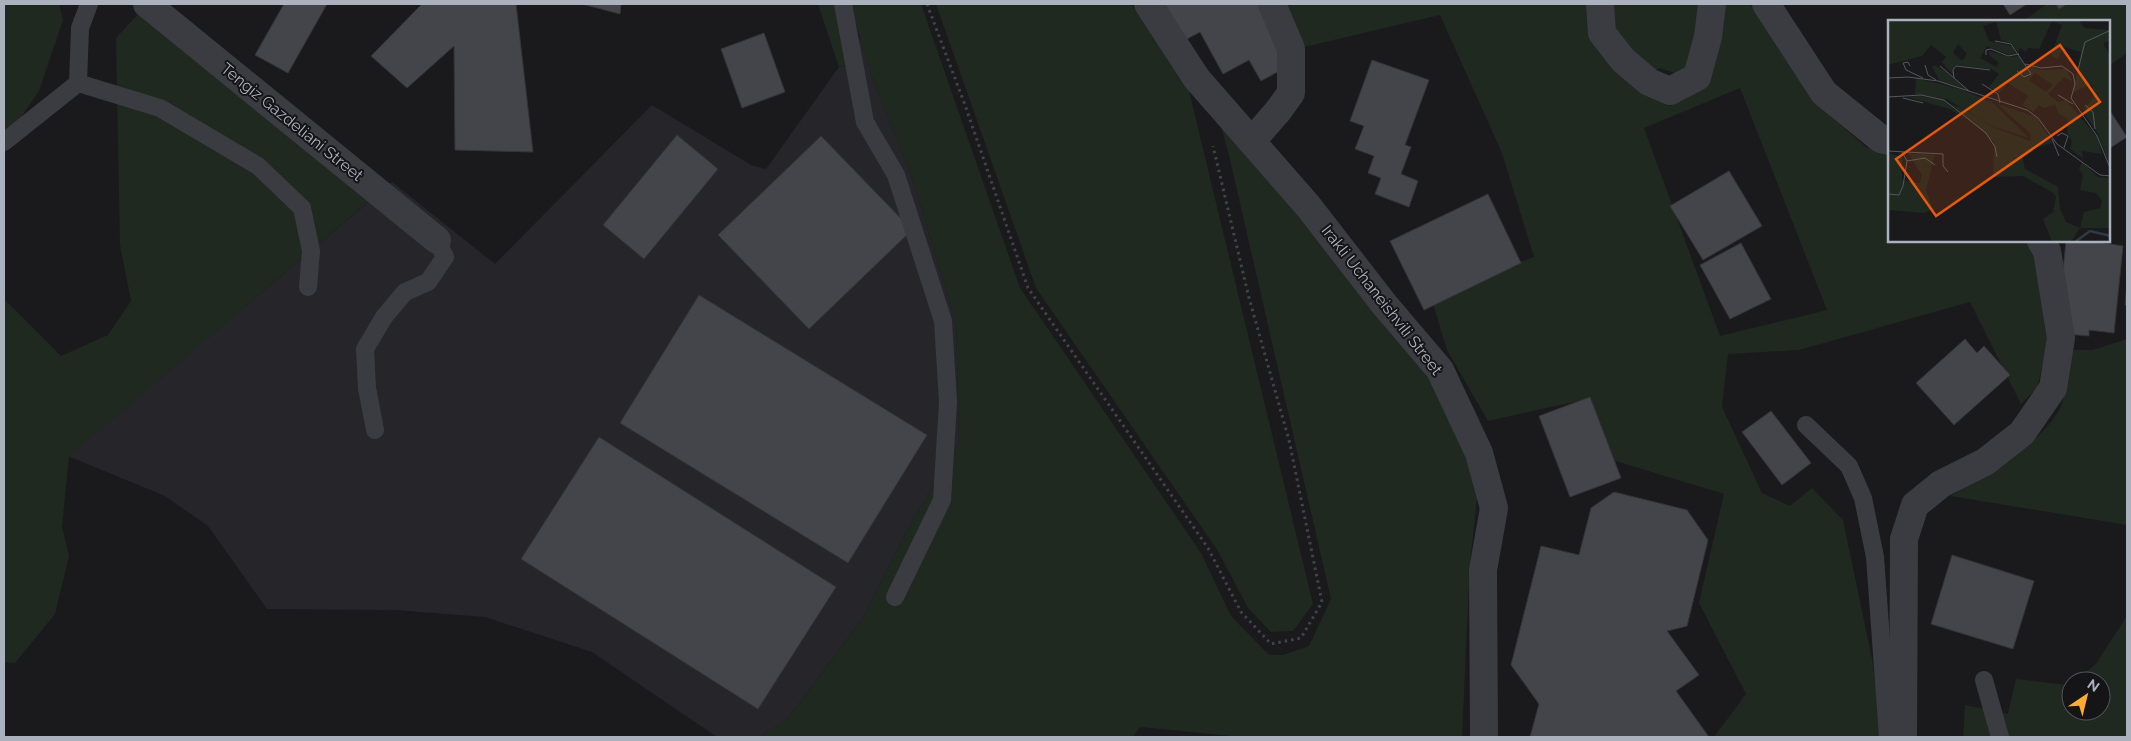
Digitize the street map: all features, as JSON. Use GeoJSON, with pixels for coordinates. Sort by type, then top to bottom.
{"type":"FeatureCollection","features":[{"type":"Feature","properties":{"kind":"street","name":"Tengiz Gazdeliani Street"},"geometry":{"type":"LineString","coordinates":[[147,4],[436,240]]}},
{"type":"Feature","properties":{"kind":"street","name":"Irakli Uchaneishvili Street"},"geometry":{"type":"LineString","coordinates":[[1148,4],[1196,79],[1308,206],[1384,304],[1440,370],[1480,453],[1494,508],[1483,570],[1484,737]]}},
{"type":"Feature","properties":{"kind":"street"},"geometry":{"type":"LineString","coordinates":[[1252,141],[1291,93],[1290,49],[1272,4]]}},
{"type":"Feature","properties":{"kind":"street"},"geometry":{"type":"LineString","coordinates":[[1600,4],[1602,32],[1622,60],[1649,82],[1670,91],[1697,77],[1708,37],[1712,4]]}},
{"type":"Feature","properties":{"kind":"street"},"geometry":{"type":"LineString","coordinates":[[1766,4],[1824,93],[1881,139],[1888,141]]}},
{"type":"Feature","properties":{"kind":"street"},"geometry":{"type":"LineString","coordinates":[[1903,737],[1904,539],[1915,505],[1941,484],[1984,462],[2022,433],[2053,388],[2061,338],[2047,251],[2042,242]]}},
{"type":"Feature","properties":{"kind":"lane"},"geometry":{"type":"LineString","coordinates":[[4,142],[78,83],[80,28],[89,4]]}},
{"type":"Feature","properties":{"kind":"lane"},"geometry":{"type":"LineString","coordinates":[[843,4],[865,122],[896,175],[943,321],[948,402],[942,500],[895,597]]}},
{"type":"Feature","properties":{"kind":"lane"},"geometry":{"type":"LineString","coordinates":[[78,83],[160,108],[258,166],[302,208],[311,251],[308,287]]}},
{"type":"Feature","properties":{"kind":"lane"},"geometry":{"type":"LineString","coordinates":[[375,430],[367,388],[365,349],[384,317],[405,292],[428,282],[445,257],[436,240]]}},
{"type":"Feature","properties":{"kind":"lane"},"geometry":{"type":"LineString","coordinates":[[1806,425],[1849,466],[1863,498],[1875,557],[1888,737]]}},
{"type":"Feature","properties":{"kind":"lane"},"geometry":{"type":"LineString","coordinates":[[1984,680],[2000,737]]}},
{"type":"Feature","properties":{"kind":"path"},"geometry":{"type":"LineString","coordinates":[[927,4],[965,105],[1028,288],[1208,548],[1241,612],[1271,644],[1301,638],[1322,602],[1290,440],[1249,298],[1218,162]]}},
{"type":"Feature","properties":{"kind":"shaded area"},"geometry":{"type":"Polygon","coordinates":[[[860,37],[870,72],[911,175],[956,323],[959,442],[912,521],[862,619],[788,718],[760,737],[717,737],[592,652],[485,617],[395,610],[267,609],[208,526],[165,496],[68,456],[392,182],[495,264],[652,105],[751,165],[766,169],[839,67],[849,66],[860,37]]]}},
{"type":"Feature","properties":{"kind":"green space"},"geometry":{"type":"Polygon","coordinates":[[[4,4],[59,4],[63,20],[39,91],[4,142],[4,4]]]}},
{"type":"Feature","properties":{"kind":"green space"},"geometry":{"type":"Polygon","coordinates":[[[818,4],[834,4],[849,66],[839,67],[818,4]]]}},
{"type":"Feature","properties":{"kind":"green space"},"geometry":{"type":"Polygon","coordinates":[[[850,4],[921,4],[1020,288],[1201,553],[1231,616],[1269,655],[1283,655],[1309,646],[1331,599],[1219,119],[1407,346],[1445,402],[1479,480],[1470,563],[1462,737],[1242,737],[1140,727],[1133,737],[760,737],[788,718],[862,619],[912,521],[959,442],[956,323],[911,175],[870,72],[850,4]]]}},
{"type":"Feature","properties":{"kind":"green space"},"geometry":{"type":"Polygon","coordinates":[[[936,4],[1131,4],[1189,91],[1313,604],[1293,631],[1271,632],[1248,608],[1218,551],[1036,288],[936,4]]]}},
{"type":"Feature","properties":{"kind":"green space"},"geometry":{"type":"Polygon","coordinates":[[[1281,4],[1704,4],[1696,59],[1680,75],[1660,68],[1634,83],[1670,106],[1701,88],[1722,4],[1750,4],[1815,103],[1866,147],[1888,152],[1888,242],[2027,242],[2034,252],[2049,339],[2037,388],[2021,404],[1970,302],[1799,350],[1728,354],[1722,407],[1762,493],[1790,506],[1812,488],[1843,520],[1873,664],[1881,737],[1714,737],[1746,694],[1699,603],[1724,494],[1609,459],[1583,400],[1488,421],[1447,350],[1431,297],[1534,257],[1502,153],[1440,15],[1300,48],[1281,4]],[[1740,88],[1644,128],[1720,336],[1827,310],[1740,88]]]}},
{"type":"Feature","properties":{"kind":"green space"},"geometry":{"type":"Polygon","coordinates":[[[2047,4],[2127,4],[2127,53],[2111,64],[2111,20],[2024,20],[2047,4]]]}},
{"type":"Feature","properties":{"kind":"green space"},"geometry":{"type":"Polygon","coordinates":[[[140,12],[368,202],[69,456],[62,527],[69,556],[55,614],[15,663],[4,662],[4,299],[61,356],[108,335],[131,301],[120,245],[116,38],[140,12]]]}},
{"type":"Feature","properties":{"kind":"green space"},"geometry":{"type":"Polygon","coordinates":[[[2127,339],[2127,525],[1951,496],[2032,442],[2046,428],[2057,414],[2063,400],[2071,350],[2093,350],[2127,339]]]}},
{"type":"Feature","properties":{"kind":"green space"},"geometry":{"type":"Polygon","coordinates":[[[2127,616],[2127,737],[1963,737],[1965,705],[2008,714],[2016,679],[2061,684],[2061,721],[2111,721],[2111,671],[2087,671],[2095,665],[2127,616]]]}},
{"type":"Feature","properties":{"kind":"building"},"geometry":{"type":"Polygon","coordinates":[[[284,4],[327,4],[288,73],[255,55],[284,4]]]}},
{"type":"Feature","properties":{"kind":"building"},"geometry":{"type":"Polygon","coordinates":[[[422,4],[516,4],[533,152],[455,150],[454,46],[407,88],[371,56],[422,4]]]}},
{"type":"Feature","properties":{"kind":"building"},"geometry":{"type":"Polygon","coordinates":[[[582,4],[621,4],[620,14],[582,4]]]}},
{"type":"Feature","properties":{"kind":"building"},"geometry":{"type":"Polygon","coordinates":[[[1165,4],[1259,4],[1292,64],[1261,81],[1249,60],[1223,74],[1200,32],[1185,40],[1165,4]]]}},
{"type":"Feature","properties":{"kind":"building"},"geometry":{"type":"Polygon","coordinates":[[[2003,4],[2027,4],[2010,15],[2003,4]]]}},
{"type":"Feature","properties":{"kind":"building"},"geometry":{"type":"Polygon","coordinates":[[[2056,4],[2067,4],[2059,9],[2056,4]]]}},
{"type":"Feature","properties":{"kind":"building"},"geometry":{"type":"Polygon","coordinates":[[[764,33],[785,92],[742,108],[721,49],[764,33]]]}},
{"type":"Feature","properties":{"kind":"building"},"geometry":{"type":"Polygon","coordinates":[[[1372,60],[1429,80],[1405,145],[1411,147],[1401,174],[1418,181],[1409,207],[1375,194],[1381,178],[1368,173],[1374,156],[1355,149],[1364,126],[1350,121],[1372,60]]]}},
{"type":"Feature","properties":{"kind":"building"},"geometry":{"type":"Polygon","coordinates":[[[2111,113],[2127,137],[2111,147],[2111,113]]]}},
{"type":"Feature","properties":{"kind":"building"},"geometry":{"type":"Polygon","coordinates":[[[677,135],[718,169],[644,259],[603,225],[677,135]]]}},
{"type":"Feature","properties":{"kind":"building"},"geometry":{"type":"Polygon","coordinates":[[[821,136],[912,230],[809,329],[718,235],[821,136]]]}},
{"type":"Feature","properties":{"kind":"building"},"geometry":{"type":"Polygon","coordinates":[[[1729,171],[1762,226],[1703,260],[1670,206],[1729,171]]]}},
{"type":"Feature","properties":{"kind":"building"},"geometry":{"type":"Polygon","coordinates":[[[1488,194],[1521,263],[1424,310],[1390,241],[1488,194]]]}},
{"type":"Feature","properties":{"kind":"building"},"geometry":{"type":"Polygon","coordinates":[[[2066,242],[2098,242],[2123,246],[2114,333],[2089,330],[2089,336],[2057,333],[2066,242]]]}},
{"type":"Feature","properties":{"kind":"building"},"geometry":{"type":"Polygon","coordinates":[[[1741,243],[1771,299],[1730,319],[1700,265],[1741,243]]]}},
{"type":"Feature","properties":{"kind":"building"},"geometry":{"type":"Polygon","coordinates":[[[2127,282],[2127,305],[2125,305],[2127,282]]]}},
{"type":"Feature","properties":{"kind":"building"},"geometry":{"type":"Polygon","coordinates":[[[699,295],[927,435],[848,563],[620,423],[699,295]]]}},
{"type":"Feature","properties":{"kind":"building"},"geometry":{"type":"Polygon","coordinates":[[[1965,339],[1977,353],[1984,346],[2010,375],[1954,425],[1916,383],[1965,339]]]}},
{"type":"Feature","properties":{"kind":"building"},"geometry":{"type":"Polygon","coordinates":[[[1590,397],[1621,478],[1570,497],[1539,416],[1590,397]]]}},
{"type":"Feature","properties":{"kind":"building"},"geometry":{"type":"Polygon","coordinates":[[[1771,411],[1811,463],[1782,485],[1742,432],[1771,411]]]}},
{"type":"Feature","properties":{"kind":"building"},"geometry":{"type":"Polygon","coordinates":[[[599,437],[836,587],[758,709],[521,559],[599,437]]]}},
{"type":"Feature","properties":{"kind":"building"},"geometry":{"type":"Polygon","coordinates":[[[1614,492],[1687,510],[1708,540],[1687,626],[1667,631],[1699,675],[1676,691],[1709,737],[1530,737],[1539,704],[1511,665],[1541,546],[1579,555],[1591,508],[1614,492]]]}},
{"type":"Feature","properties":{"kind":"building"},"geometry":{"type":"Polygon","coordinates":[[[1952,555],[2034,581],[2013,649],[1931,624],[1952,555]]]}}]}
